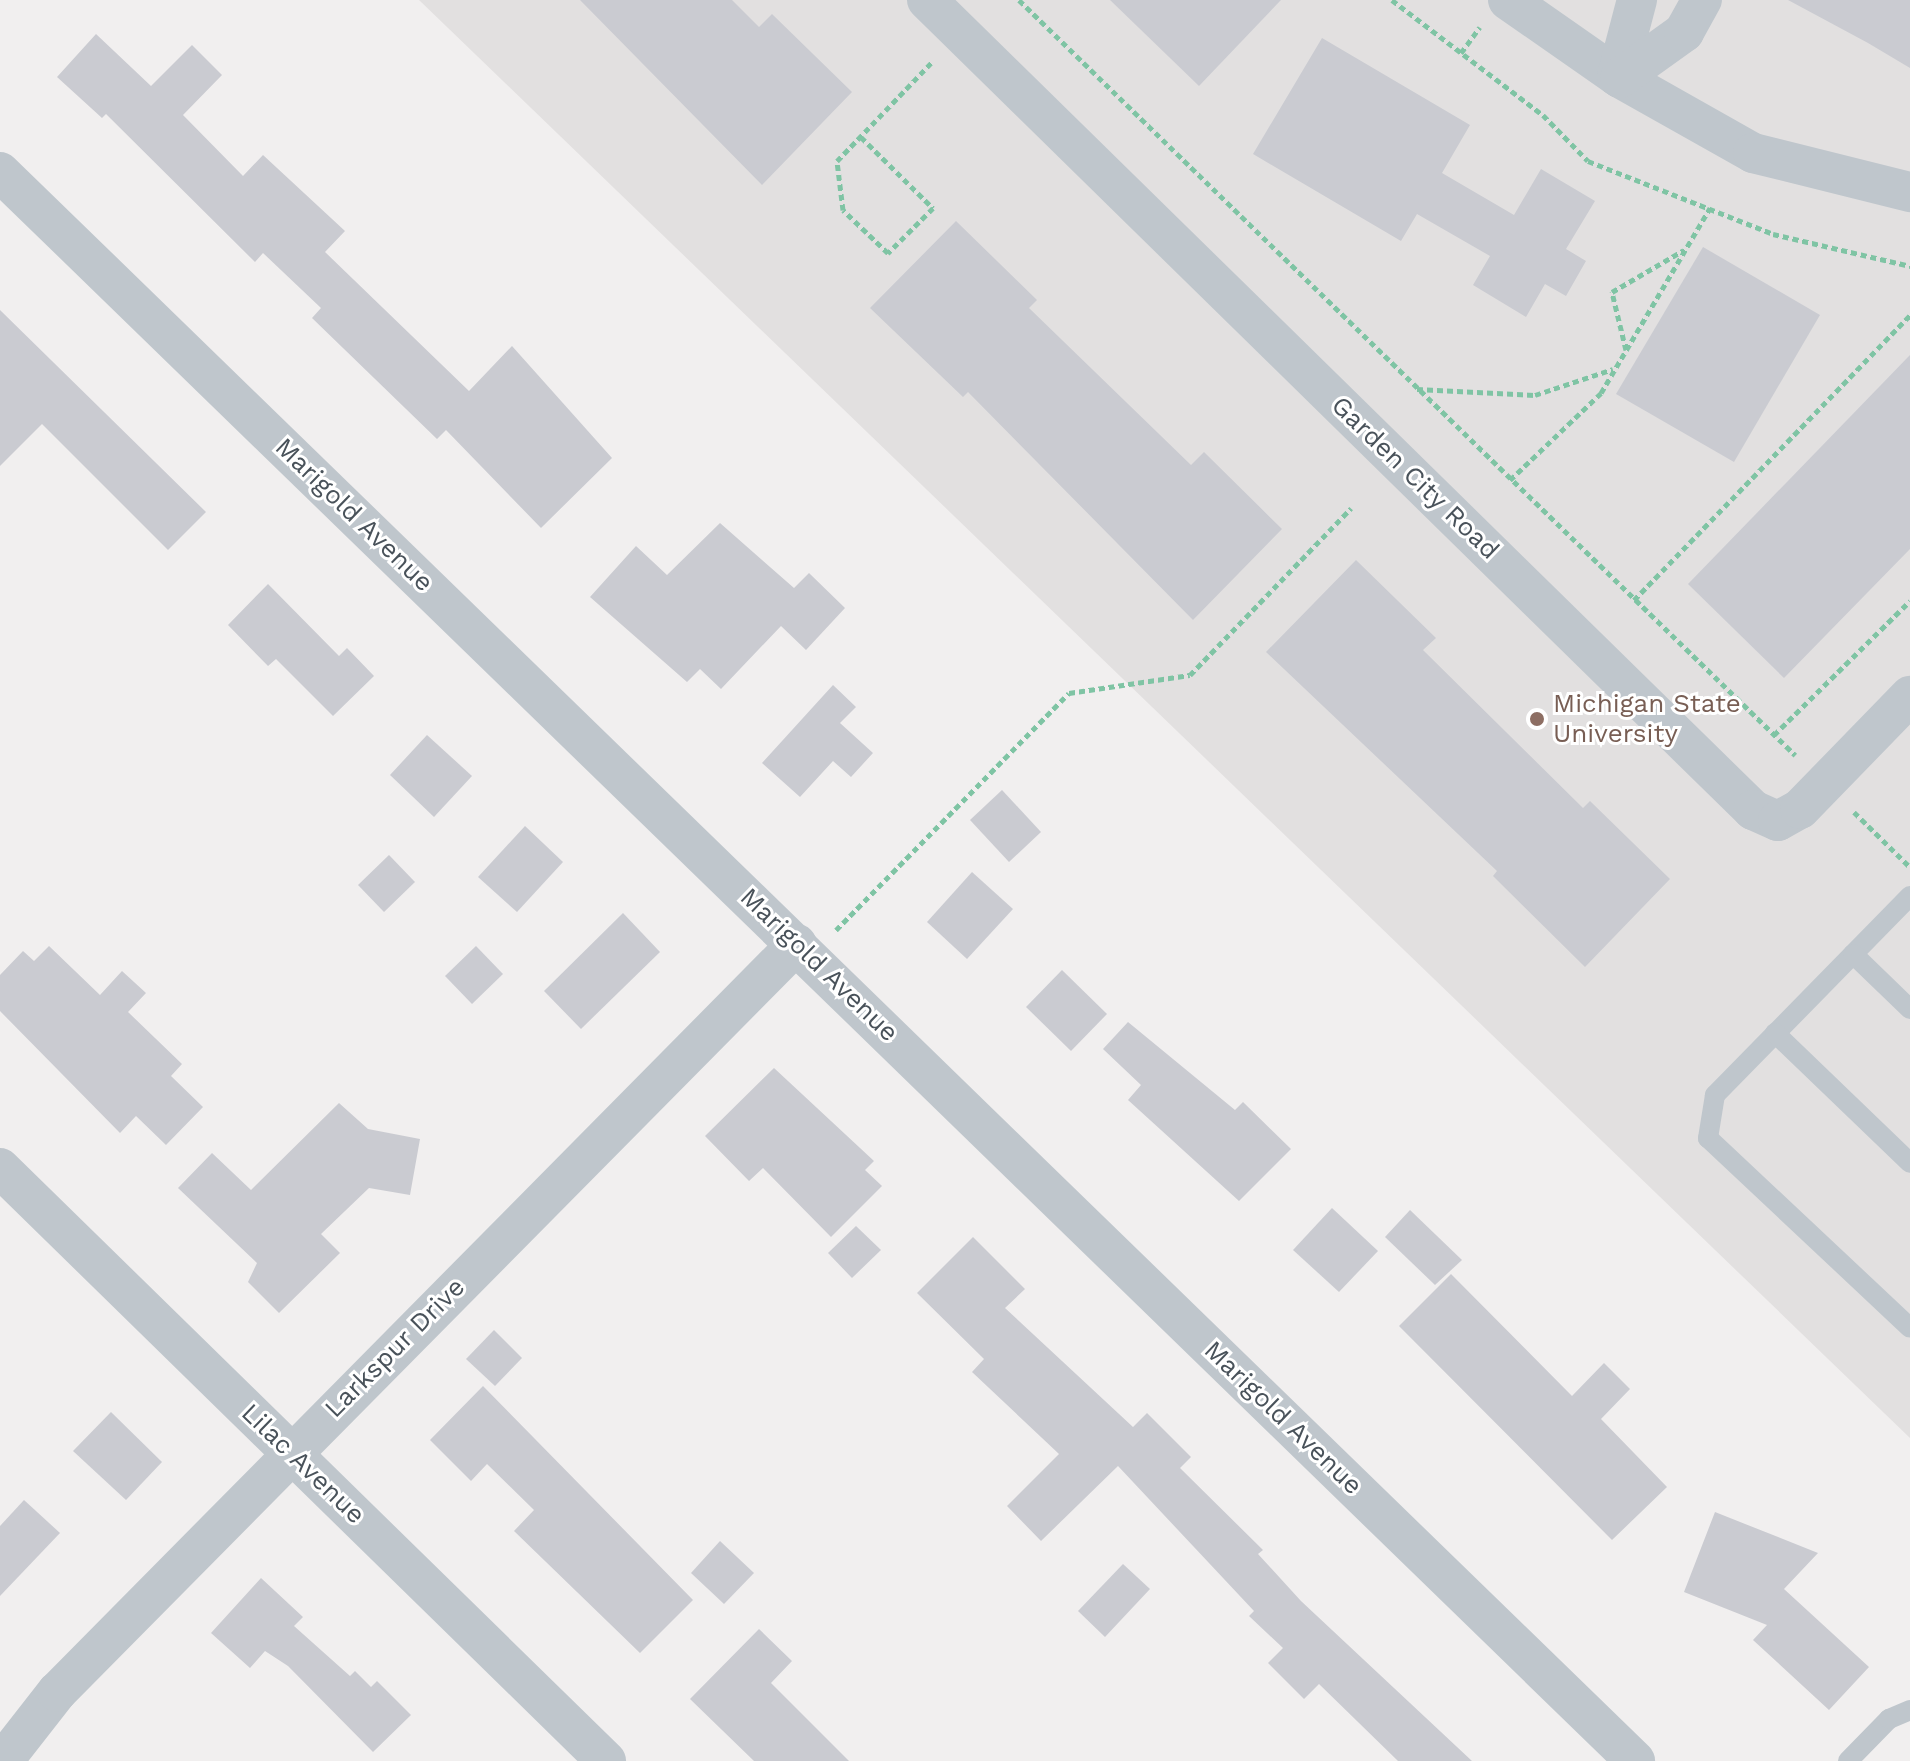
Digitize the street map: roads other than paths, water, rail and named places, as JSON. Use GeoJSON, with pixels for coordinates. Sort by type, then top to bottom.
{"type":"FeatureCollection","features":[{"type":"Feature","properties":{"kind":"street","name":"Garden City Road"},"geometry":{"type":"LineString","coordinates":[[927,0],[1753,810],[1778,821],[1825,783],[1910,696]]}},
{"type":"Feature","properties":{"kind":"street"},"geometry":{"type":"LineString","coordinates":[[1508,0],[1619,77],[1753,153],[1910,192]]}},
{"type":"Feature","properties":{"kind":"street"},"geometry":{"type":"LineString","coordinates":[[1619,77],[1637,0]]}},
{"type":"Feature","properties":{"kind":"street"},"geometry":{"type":"LineString","coordinates":[[1619,77],[1684,32],[1702,0]]}},
{"type":"Feature","properties":{"kind":"street","name":"Marigold Avenue"},"geometry":{"type":"LineString","coordinates":[[0,172],[1635,1761]]}},
{"type":"Feature","properties":{"kind":"street","name":"Larkspur Drive"},"geometry":{"type":"LineString","coordinates":[[14,1748],[57,1692],[291,1453],[803,950]]}},
{"type":"Feature","properties":{"kind":"street","name":"Lilac Avenue"},"geometry":{"type":"LineString","coordinates":[[0,1168],[606,1761]]}},
{"type":"Feature","properties":{"kind":"lane"},"geometry":{"type":"LineString","coordinates":[[1910,896],[1715,1095],[1708,1138],[1910,1328]]}},
{"type":"Feature","properties":{"kind":"lane"},"geometry":{"type":"LineString","coordinates":[[1853,954],[1910,1009]]}},
{"type":"Feature","properties":{"kind":"lane"},"geometry":{"type":"LineString","coordinates":[[1775,1033],[1910,1163]]}},
{"type":"Feature","properties":{"kind":"lane"},"geometry":{"type":"LineString","coordinates":[[1848,1761],[1889,1719],[1910,1710]]}},
{"type":"Feature","properties":{"kind":"place","name":"Michigan State University"},"geometry":{"type":"Point","coordinates":[1537,719]}}]}
